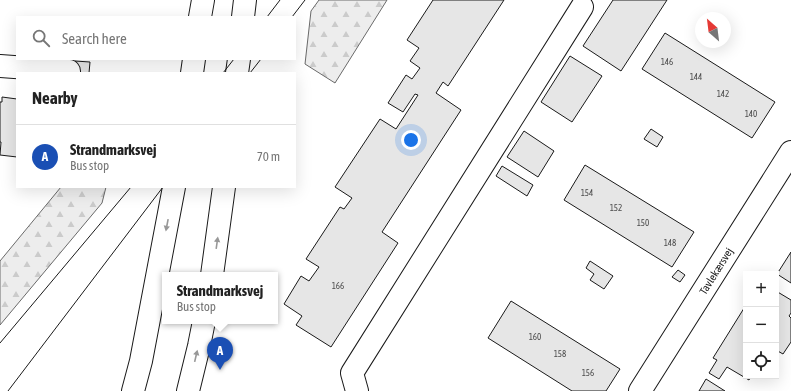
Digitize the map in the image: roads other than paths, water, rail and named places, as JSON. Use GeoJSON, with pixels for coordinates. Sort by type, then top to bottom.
{"type":"FeatureCollection","features":[{"type":"Feature","properties":{"kind":"main road"},"geometry":{"type":"LineString","coordinates":[[200,16],[203,0]]}},
{"type":"Feature","properties":{"kind":"main road"},"geometry":{"type":"LineString","coordinates":[[243,16],[245,0]]}},
{"type":"Feature","properties":{"kind":"main road"},"geometry":{"type":"LineString","coordinates":[[357,391],[352,373],[582,7]]}},
{"type":"Feature","properties":{"kind":"main road"},"geometry":{"type":"LineString","coordinates":[[192,72],[194,60]]}},
{"type":"Feature","properties":{"kind":"main road"},"geometry":{"type":"LineString","coordinates":[[237,72],[239,60]]}},
{"type":"Feature","properties":{"kind":"main road"},"geometry":{"type":"LineString","coordinates":[[0,66],[69,72]]}},
{"type":"Feature","properties":{"kind":"main road","name":"Tavlekærsvej"},"geometry":{"type":"LineString","coordinates":[[640,391],[791,152]]}},
{"type":"Feature","properties":{"kind":"main road"},"geometry":{"type":"LineString","coordinates":[[133,391],[141,361],[174,188]]}},
{"type":"Feature","properties":{"kind":"main road"},"geometry":{"type":"LineString","coordinates":[[212,272],[224,188]]}},
{"type":"Feature","properties":{"kind":"main road"},"geometry":{"type":"LineString","coordinates":[[188,391],[203,324]]}},
{"type":"Feature","properties":{"kind":"tram line"},"geometry":{"type":"LineString","coordinates":[[268,16],[280,0]]}},
{"type":"Feature","properties":{"kind":"tram line"},"geometry":{"type":"LineString","coordinates":[[293,16],[305,0]]}},
{"type":"Feature","properties":{"kind":"tram line"},"geometry":{"type":"LineString","coordinates":[[224,72],[233,60]]}},
{"type":"Feature","properties":{"kind":"tram line"},"geometry":{"type":"LineString","coordinates":[[251,72],[260,60]]}},
{"type":"Feature","properties":{"kind":"tram line"},"geometry":{"type":"LineString","coordinates":[[0,343],[130,188]]}},
{"type":"Feature","properties":{"kind":"tram line"},"geometry":{"type":"LineString","coordinates":[[8,391],[162,188]]}},
{"type":"Feature","properties":{"kind":"place","name":"Strandmarksvej"},"geometry":{"type":"Point","coordinates":[220,370]}}]}
